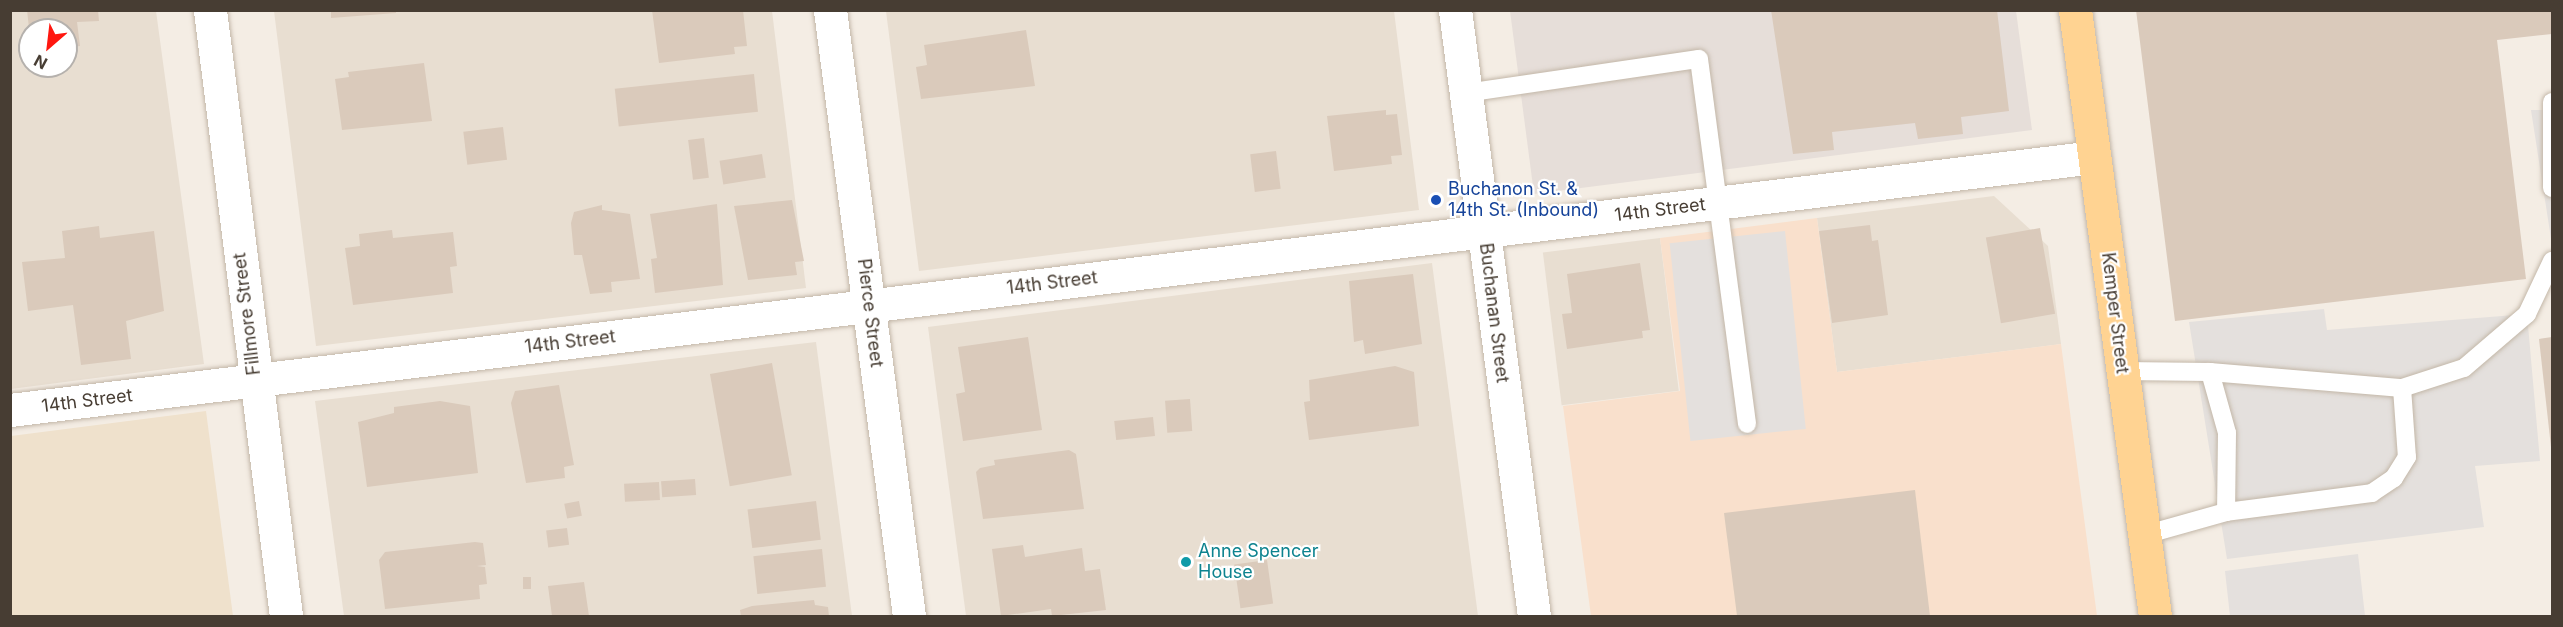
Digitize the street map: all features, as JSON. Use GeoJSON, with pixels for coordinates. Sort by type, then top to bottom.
{"type":"FeatureCollection","features":[{"type":"Feature","properties":{"kind":"main road","name":"Kemper Street"},"geometry":{"type":"LineString","coordinates":[[2075,10],[2155,616]]}},
{"type":"Feature","properties":{"kind":"street","name":"Fillmore Street"},"geometry":{"type":"LineString","coordinates":[[210,10],[286,616]]}},
{"type":"Feature","properties":{"kind":"street","name":"Pierce Street"},"geometry":{"type":"LineString","coordinates":[[830,10],[909,616]]}},
{"type":"Feature","properties":{"kind":"street","name":"Buchanan Street"},"geometry":{"type":"LineString","coordinates":[[1455,10],[1534,616]]}},
{"type":"Feature","properties":{"kind":"street","name":"14th Street"},"geometry":{"type":"LineString","coordinates":[[10,410],[2094,156]]}},
{"type":"Feature","properties":{"kind":"lane"},"geometry":{"type":"LineString","coordinates":[[1465,93],[1699,59],[1720,202],[1747,424]]}},
{"type":"Feature","properties":{"kind":"lane"},"geometry":{"type":"LineString","coordinates":[[2553,102],[2553,188]]}},
{"type":"Feature","properties":{"kind":"lane"},"geometry":{"type":"LineString","coordinates":[[2122,371],[2210,372],[2402,388],[2464,368],[2527,314],[2553,261]]}},
{"type":"Feature","properties":{"kind":"lane"},"geometry":{"type":"LineString","coordinates":[[2210,372],[2227,433],[2226,512]]}},
{"type":"Feature","properties":{"kind":"lane"},"geometry":{"type":"LineString","coordinates":[[2144,535],[2226,512],[2372,493],[2394,478],[2407,457],[2402,388]]}},
{"type":"Feature","properties":{"kind":"shaded area"},"geometry":{"type":"Polygon","coordinates":[[[10,11],[156,11],[204,364],[11,389],[10,11]]]}},
{"type":"Feature","properties":{"kind":"shaded area"},"geometry":{"type":"Polygon","coordinates":[[[274,11],[772,11],[806,288],[316,346],[274,11]]]}},
{"type":"Feature","properties":{"kind":"shaded area"},"geometry":{"type":"Polygon","coordinates":[[[886,11],[1394,11],[1419,210],[919,271],[886,11]]]}},
{"type":"Feature","properties":{"kind":"shaded area"},"geometry":{"type":"Polygon","coordinates":[[[1510,11],[2016,11],[2032,130],[1534,194],[1510,11]]]}},
{"type":"Feature","properties":{"kind":"shaded area"},"geometry":{"type":"Polygon","coordinates":[[[2531,110],[2552,110],[2552,245],[2531,110]]]}},
{"type":"Feature","properties":{"kind":"shaded area"},"geometry":{"type":"Polygon","coordinates":[[[1994,196],[2048,246],[2061,344],[1837,372],[1817,218],[1994,196]]]}},
{"type":"Feature","properties":{"kind":"shaded area"},"geometry":{"type":"Polygon","coordinates":[[[1817,218],[1837,372],[2061,344],[2097,616],[1591,616],[1563,406],[1680,391],[1660,238],[1817,218]]]}},
{"type":"Feature","properties":{"kind":"shaded area"},"geometry":{"type":"Polygon","coordinates":[[[1785,231],[1806,429],[1690,441],[1670,243],[1785,231]]]}},
{"type":"Feature","properties":{"kind":"shaded area"},"geometry":{"type":"Polygon","coordinates":[[[1660,238],[1679,391],[1562,405],[1543,252],[1660,238]]]}},
{"type":"Feature","properties":{"kind":"shaded area"},"geometry":{"type":"Polygon","coordinates":[[[1432,263],[1478,616],[966,616],[928,327],[1432,263]]]}},
{"type":"Feature","properties":{"kind":"shaded area"},"geometry":{"type":"Polygon","coordinates":[[[2324,309],[2327,330],[2527,314],[2540,461],[2475,466],[2484,527],[2227,559],[2189,322],[2324,309]]]}},
{"type":"Feature","properties":{"kind":"shaded area"},"geometry":{"type":"Polygon","coordinates":[[[816,342],[852,616],[344,616],[315,401],[816,342]]]}},
{"type":"Feature","properties":{"kind":"shaded area"},"geometry":{"type":"Polygon","coordinates":[[[206,411],[233,616],[11,616],[11,436],[206,411]]]}},
{"type":"Feature","properties":{"kind":"shaded area"},"geometry":{"type":"Polygon","coordinates":[[[2358,554],[2365,616],[2230,616],[2225,571],[2358,554]]]}},
{"type":"Feature","properties":{"kind":"building"},"geometry":{"type":"Polygon","coordinates":[[[27,10],[98,10],[99,21],[78,22],[78,18],[28,18],[27,10]]]}},
{"type":"Feature","properties":{"kind":"building"},"geometry":{"type":"Polygon","coordinates":[[[331,10],[396,10],[396,13],[331,18],[331,10]]]}},
{"type":"Feature","properties":{"kind":"building"},"geometry":{"type":"Polygon","coordinates":[[[652,10],[743,10],[747,46],[734,47],[735,54],[659,63],[652,10]]]}},
{"type":"Feature","properties":{"kind":"building"},"geometry":{"type":"Polygon","coordinates":[[[1771,10],[1997,10],[2009,111],[1961,117],[1963,134],[1918,139],[1915,123],[1832,132],[1834,150],[1793,154],[1771,10]]]}},
{"type":"Feature","properties":{"kind":"building"},"geometry":{"type":"Polygon","coordinates":[[[2136,10],[2552,10],[2552,34],[2497,40],[2526,279],[2175,321],[2136,10]]]}},
{"type":"Feature","properties":{"kind":"building"},"geometry":{"type":"Polygon","coordinates":[[[1026,30],[1035,86],[921,99],[916,67],[927,65],[924,45],[1026,30]]]}},
{"type":"Feature","properties":{"kind":"building"},"geometry":{"type":"Polygon","coordinates":[[[424,63],[432,121],[342,130],[335,79],[349,77],[348,72],[424,63]]]}},
{"type":"Feature","properties":{"kind":"building"},"geometry":{"type":"Polygon","coordinates":[[[754,74],[758,112],[619,126],[615,89],[754,74]]]}},
{"type":"Feature","properties":{"kind":"building"},"geometry":{"type":"Polygon","coordinates":[[[1386,110],[1386,115],[1397,114],[1402,155],[1391,156],[1392,164],[1334,171],[1327,116],[1386,110]]]}},
{"type":"Feature","properties":{"kind":"building"},"geometry":{"type":"Polygon","coordinates":[[[503,127],[507,160],[467,165],[463,132],[503,127]]]}},
{"type":"Feature","properties":{"kind":"building"},"geometry":{"type":"Polygon","coordinates":[[[704,138],[709,178],[693,180],[688,140],[704,138]]]}},
{"type":"Feature","properties":{"kind":"building"},"geometry":{"type":"Polygon","coordinates":[[[1276,151],[1281,189],[1255,192],[1250,154],[1276,151]]]}},
{"type":"Feature","properties":{"kind":"building"},"geometry":{"type":"Polygon","coordinates":[[[762,154],[766,178],[723,184],[720,161],[762,154]]]}},
{"type":"Feature","properties":{"kind":"building"},"geometry":{"type":"Polygon","coordinates":[[[792,200],[804,261],[795,262],[797,275],[748,280],[734,206],[792,200]]]}},
{"type":"Feature","properties":{"kind":"building"},"geometry":{"type":"Polygon","coordinates":[[[717,204],[723,285],[655,293],[651,259],[657,258],[650,214],[717,204]]]}},
{"type":"Feature","properties":{"kind":"building"},"geometry":{"type":"Polygon","coordinates":[[[602,205],[602,210],[630,214],[640,279],[611,282],[612,292],[590,294],[582,255],[574,255],[571,223],[574,212],[602,205]]]}},
{"type":"Feature","properties":{"kind":"building"},"geometry":{"type":"Polygon","coordinates":[[[1870,225],[1872,241],[1878,240],[1888,315],[1832,323],[1819,231],[1870,225]]]}},
{"type":"Feature","properties":{"kind":"building"},"geometry":{"type":"Polygon","coordinates":[[[99,226],[100,238],[154,231],[164,311],[126,321],[131,359],[81,365],[73,305],[28,311],[22,262],[65,258],[62,231],[99,226]]]}},
{"type":"Feature","properties":{"kind":"building"},"geometry":{"type":"Polygon","coordinates":[[[2040,228],[2055,314],[2001,323],[1986,238],[2040,228]]]}},
{"type":"Feature","properties":{"kind":"building"},"geometry":{"type":"Polygon","coordinates":[[[392,230],[393,238],[453,232],[457,266],[450,267],[453,293],[353,305],[345,248],[360,246],[359,234],[392,230]]]}},
{"type":"Feature","properties":{"kind":"building"},"geometry":{"type":"Polygon","coordinates":[[[1640,263],[1650,330],[1642,331],[1643,338],[1567,349],[1562,314],[1572,313],[1567,274],[1640,263]]]}},
{"type":"Feature","properties":{"kind":"building"},"geometry":{"type":"Polygon","coordinates":[[[1413,274],[1422,344],[1365,354],[1363,340],[1354,342],[1349,281],[1413,274]]]}},
{"type":"Feature","properties":{"kind":"building"},"geometry":{"type":"Polygon","coordinates":[[[1028,337],[1042,430],[963,441],[956,394],[965,392],[958,347],[1028,337]]]}},
{"type":"Feature","properties":{"kind":"building"},"geometry":{"type":"Polygon","coordinates":[[[2552,337],[2552,447],[2551,447],[2539,339],[2552,337]]]}},
{"type":"Feature","properties":{"kind":"building"},"geometry":{"type":"Polygon","coordinates":[[[772,363],[792,475],[730,486],[710,374],[772,363]]]}},
{"type":"Feature","properties":{"kind":"building"},"geometry":{"type":"Polygon","coordinates":[[[1395,366],[1414,372],[1419,426],[1309,440],[1304,402],[1310,401],[1309,380],[1395,366]]]}},
{"type":"Feature","properties":{"kind":"building"},"geometry":{"type":"Polygon","coordinates":[[[559,385],[574,465],[564,467],[565,478],[526,483],[511,403],[515,391],[559,385]]]}},
{"type":"Feature","properties":{"kind":"building"},"geometry":{"type":"Polygon","coordinates":[[[1190,399],[1192,431],[1167,433],[1165,401],[1190,399]]]}},
{"type":"Feature","properties":{"kind":"building"},"geometry":{"type":"Polygon","coordinates":[[[440,401],[470,406],[478,473],[367,487],[358,422],[394,413],[394,407],[440,401]]]}},
{"type":"Feature","properties":{"kind":"building"},"geometry":{"type":"Polygon","coordinates":[[[1153,417],[1155,436],[1116,440],[1114,421],[1153,417]]]}},
{"type":"Feature","properties":{"kind":"building"},"geometry":{"type":"Polygon","coordinates":[[[1069,450],[1076,454],[1084,509],[983,519],[976,472],[980,468],[995,465],[994,460],[1069,450]]]}},
{"type":"Feature","properties":{"kind":"building"},"geometry":{"type":"Polygon","coordinates":[[[695,479],[696,495],[662,497],[661,481],[695,479]]]}},
{"type":"Feature","properties":{"kind":"building"},"geometry":{"type":"Polygon","coordinates":[[[659,482],[660,500],[625,502],[624,484],[659,482]]]}},
{"type":"Feature","properties":{"kind":"building"},"geometry":{"type":"Polygon","coordinates":[[[1915,490],[1930,616],[1737,616],[1724,513],[1915,490]]]}},
{"type":"Feature","properties":{"kind":"building"},"geometry":{"type":"Polygon","coordinates":[[[579,501],[582,516],[567,519],[564,504],[579,501]]]}},
{"type":"Feature","properties":{"kind":"building"},"geometry":{"type":"Polygon","coordinates":[[[816,501],[821,540],[752,548],[748,509],[816,501]]]}},
{"type":"Feature","properties":{"kind":"building"},"geometry":{"type":"Polygon","coordinates":[[[567,528],[569,545],[548,547],[546,531],[567,528]]]}},
{"type":"Feature","properties":{"kind":"building"},"geometry":{"type":"Polygon","coordinates":[[[483,543],[486,565],[477,566],[485,567],[487,584],[479,585],[480,599],[385,609],[379,560],[385,552],[483,543]]]}},
{"type":"Feature","properties":{"kind":"building"},"geometry":{"type":"Polygon","coordinates":[[[1023,545],[1025,557],[1082,548],[1085,571],[1100,569],[1106,610],[1052,616],[1051,609],[1001,616],[992,549],[1023,545]]]}},
{"type":"Feature","properties":{"kind":"building"},"geometry":{"type":"Polygon","coordinates":[[[822,549],[826,587],[757,594],[753,556],[822,549]]]}},
{"type":"Feature","properties":{"kind":"building"},"geometry":{"type":"Polygon","coordinates":[[[1267,560],[1273,604],[1240,608],[1234,565],[1267,560]]]}},
{"type":"Feature","properties":{"kind":"building"},"geometry":{"type":"Polygon","coordinates":[[[523,577],[531,577],[531,589],[523,589],[523,577]]]}},
{"type":"Feature","properties":{"kind":"building"},"geometry":{"type":"Polygon","coordinates":[[[584,582],[589,616],[552,616],[548,586],[584,582]]]}},
{"type":"Feature","properties":{"kind":"building"},"geometry":{"type":"Polygon","coordinates":[[[814,600],[815,605],[828,607],[829,616],[741,616],[740,610],[752,606],[814,600]]]}},
{"type":"Feature","properties":{"kind":"place","name":"Buchanon St. & 14th St. (Inbound)"},"geometry":{"type":"Point","coordinates":[1436,200]}},
{"type":"Feature","properties":{"kind":"place","name":"Anne Spencer House"},"geometry":{"type":"Point","coordinates":[1186,562]}}]}
